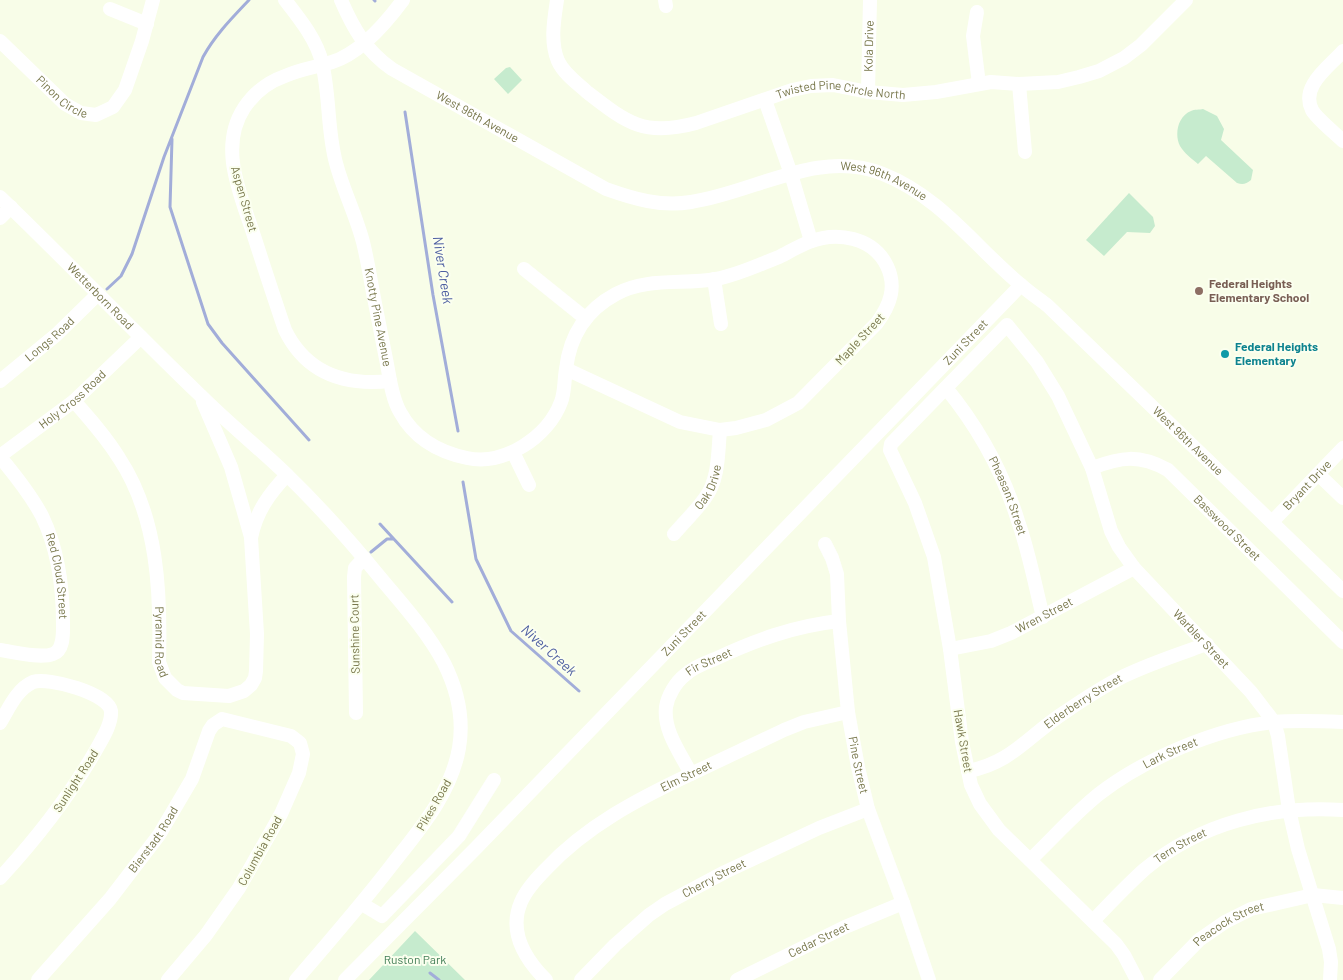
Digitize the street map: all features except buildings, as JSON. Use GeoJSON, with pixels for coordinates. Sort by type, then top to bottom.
{"type":"FeatureCollection","features":[{"type":"Feature","properties":{"kind":"street","name":"Pinon Circle"},"geometry":{"type":"LineString","coordinates":[[0,41],[65,104],[81,113],[96,115],[113,108],[121,98],[142,41],[153,0]]}},
{"type":"Feature","properties":{"kind":"street","name":"Knotty Pine Avenue"},"geometry":{"type":"LineString","coordinates":[[285,0],[315,45],[322,64],[330,137],[336,164],[363,244],[395,403],[409,426],[435,448],[447,454],[470,459],[491,459],[513,452],[528,443],[551,421],[563,396],[566,369],[575,335],[585,318],[601,302],[629,288],[654,283],[714,279],[757,266],[811,241]]}},
{"type":"Feature","properties":{"kind":"street","name":"West 96th Avenue"},"geometry":{"type":"LineString","coordinates":[[341,0],[352,26],[363,43],[380,61],[606,190],[630,198],[650,203],[691,202],[714,198],[791,174],[834,167],[860,168],[881,173],[904,183],[940,208],[1020,285],[1048,306],[1343,591]]}},
{"type":"Feature","properties":{"kind":"street","name":"Aspen Street"},"geometry":{"type":"LineString","coordinates":[[390,380],[347,381],[319,369],[297,350],[285,330],[235,176],[232,146],[238,117],[250,100],[262,88],[273,81],[342,58],[377,32],[403,0]]}},
{"type":"Feature","properties":{"kind":"street","name":"Twisted Pine Circle North"},"geometry":{"type":"LineString","coordinates":[[557,0],[553,36],[559,62],[571,78],[612,112],[628,122],[649,128],[672,128],[696,123],[792,90],[816,85],[833,85],[868,92],[903,95],[936,92],[991,82],[1018,84],[1065,80],[1099,71],[1114,64],[1141,45],[1186,0]]}},
{"type":"Feature","properties":{"kind":"street","name":"Kola Drive"},"geometry":{"type":"LineString","coordinates":[[868,92],[870,0]]}},
{"type":"Feature","properties":{"kind":"street"},"geometry":{"type":"LineString","coordinates":[[110,9],[147,24]]}},
{"type":"Feature","properties":{"kind":"street"},"geometry":{"type":"LineString","coordinates":[[977,12],[973,36],[979,84]]}},
{"type":"Feature","properties":{"kind":"street"},"geometry":{"type":"LineString","coordinates":[[1343,51],[1313,84],[1308,96],[1312,111],[1343,141]]}},
{"type":"Feature","properties":{"kind":"street"},"geometry":{"type":"LineString","coordinates":[[1018,84],[1026,152]]}},
{"type":"Feature","properties":{"kind":"street"},"geometry":{"type":"LineString","coordinates":[[765,100],[791,174],[811,241]]}},
{"type":"Feature","properties":{"kind":"street","name":"Wetterborn Road"},"geometry":{"type":"LineString","coordinates":[[0,197],[201,396],[287,475],[383,580]]}},
{"type":"Feature","properties":{"kind":"street"},"geometry":{"type":"LineString","coordinates":[[0,218],[11,207]]}},
{"type":"Feature","properties":{"kind":"street","name":"Maple Street"},"geometry":{"type":"LineString","coordinates":[[720,430],[766,420],[798,403],[877,323],[887,309],[892,295],[892,283],[889,269],[883,258],[875,250],[866,243],[852,238],[835,236],[811,241]]}},
{"type":"Feature","properties":{"kind":"street"},"geometry":{"type":"LineString","coordinates":[[524,269],[585,318]]}},
{"type":"Feature","properties":{"kind":"street"},"geometry":{"type":"LineString","coordinates":[[714,279],[721,324]]}},
{"type":"Feature","properties":{"kind":"street","name":"Zuni Street"},"geometry":{"type":"LineString","coordinates":[[345,980],[1020,285]]}},
{"type":"Feature","properties":{"kind":"street","name":"Longs Road"},"geometry":{"type":"LineString","coordinates":[[0,381],[56,335],[98,294]]}},
{"type":"Feature","properties":{"kind":"street","name":"Warbler Street"},"geometry":{"type":"LineString","coordinates":[[946,388],[1007,325],[1037,362],[1058,396],[1092,468],[1111,531],[1119,547],[1134,568],[1251,692],[1274,722],[1278,736],[1289,810],[1298,849],[1329,949],[1331,962],[1330,980]]}},
{"type":"Feature","properties":{"kind":"street","name":"Holy Cross Road"},"geometry":{"type":"LineString","coordinates":[[0,456],[74,401],[141,336]]}},
{"type":"Feature","properties":{"kind":"street"},"geometry":{"type":"LineString","coordinates":[[566,369],[680,422],[720,430]]}},
{"type":"Feature","properties":{"kind":"street","name":"Hawk Street"},"geometry":{"type":"LineString","coordinates":[[946,388],[892,444],[890,450],[915,503],[934,557],[950,649],[962,742],[971,784],[977,798],[990,818],[1093,921],[1124,955],[1137,980]]}},
{"type":"Feature","properties":{"kind":"street","name":"Pheasant Street"},"geometry":{"type":"LineString","coordinates":[[946,388],[972,423],[991,454],[1018,520],[1043,616]]}},
{"type":"Feature","properties":{"kind":"street","name":"Wetterborn Road"},"geometry":{"type":"LineString","coordinates":[[201,396],[231,467],[251,538]]}},
{"type":"Feature","properties":{"kind":"street","name":"Pyramid Road"},"geometry":{"type":"LineString","coordinates":[[74,401],[99,430],[120,459],[132,481],[142,506],[153,548],[157,577],[161,670],[171,684],[183,693],[230,696],[244,691],[255,678],[257,614],[251,538],[253,526],[261,507],[276,486],[287,475]]}},
{"type":"Feature","properties":{"kind":"street","name":"Oak Drive"},"geometry":{"type":"LineString","coordinates":[[674,534],[706,498],[712,486],[717,465],[720,430]]}},
{"type":"Feature","properties":{"kind":"street","name":"Bryant Drive"},"geometry":{"type":"LineString","coordinates":[[1272,522],[1343,448]]}},
{"type":"Feature","properties":{"kind":"street"},"geometry":{"type":"LineString","coordinates":[[513,452],[529,485]]}},
{"type":"Feature","properties":{"kind":"street","name":"Red Cloud Street"},"geometry":{"type":"LineString","coordinates":[[0,456],[30,496],[41,515],[51,538],[63,596],[61,646],[53,655],[41,656],[0,650]]}},
{"type":"Feature","properties":{"kind":"street","name":"Basswood Street"},"geometry":{"type":"LineString","coordinates":[[1092,468],[1108,462],[1134,458],[1148,460],[1168,470],[1343,642]]}},
{"type":"Feature","properties":{"kind":"street"},"geometry":{"type":"LineString","coordinates":[[1318,474],[1343,498]]}},
{"type":"Feature","properties":{"kind":"street","name":"Pine Street"},"geometry":{"type":"LineString","coordinates":[[825,544],[837,574],[839,621],[848,712],[868,809],[929,980]]}},
{"type":"Feature","properties":{"kind":"street","name":"Sunshine Court"},"geometry":{"type":"LineString","coordinates":[[356,713],[354,576],[356,568],[364,558]]}},
{"type":"Feature","properties":{"kind":"street","name":"Wren Street"},"geometry":{"type":"LineString","coordinates":[[950,649],[991,641],[1134,568]]}},
{"type":"Feature","properties":{"kind":"street","name":"Pikes Road"},"geometry":{"type":"LineString","coordinates":[[296,980],[362,904],[427,820],[449,781],[459,746],[460,725],[458,707],[451,679],[432,644],[383,580]]}},
{"type":"Feature","properties":{"kind":"street","name":"Fir Street"},"geometry":{"type":"LineString","coordinates":[[691,774],[670,732],[666,717],[666,708],[670,695],[685,674],[738,648],[775,634],[810,624],[839,621]]}},
{"type":"Feature","properties":{"kind":"street","name":"Elderberry Street"},"geometry":{"type":"LineString","coordinates":[[968,771],[984,768],[1005,758],[1047,724],[1123,677],[1156,662],[1207,644]]}},
{"type":"Feature","properties":{"kind":"street","name":"Sunlight Road"},"geometry":{"type":"LineString","coordinates":[[0,723],[20,690],[35,682],[52,682],[97,695],[104,700],[111,711],[110,722],[104,736],[86,768],[55,814],[0,878]]}},
{"type":"Feature","properties":{"kind":"street","name":"Elm Street"},"geometry":{"type":"LineString","coordinates":[[546,980],[528,961],[520,942],[517,921],[520,903],[541,874],[578,839],[635,802],[784,730],[804,722],[848,712]]}},
{"type":"Feature","properties":{"kind":"street","name":"Bierstadt Road"},"geometry":{"type":"LineString","coordinates":[[38,980],[110,899],[159,835],[192,778],[213,724],[222,719],[262,728]]}},
{"type":"Feature","properties":{"kind":"street","name":"Lark Street"},"geometry":{"type":"LineString","coordinates":[[1030,860],[1098,794],[1143,766],[1201,740],[1240,728],[1274,722],[1343,722]]}},
{"type":"Feature","properties":{"kind":"street","name":"Columbia Road"},"geometry":{"type":"LineString","coordinates":[[168,980],[206,935],[239,888],[277,821],[299,773],[303,754],[300,743],[291,736],[262,728]]}},
{"type":"Feature","properties":{"kind":"street"},"geometry":{"type":"LineString","coordinates":[[362,904],[382,916],[459,836],[494,780]]}},
{"type":"Feature","properties":{"kind":"street","name":"Cherry Street"},"geometry":{"type":"LineString","coordinates":[[582,980],[615,945],[649,915],[665,904],[725,872],[819,828],[868,809]]}},
{"type":"Feature","properties":{"kind":"street","name":"Tern Street"},"geometry":{"type":"LineString","coordinates":[[1093,921],[1146,869],[1180,845],[1233,822],[1289,810],[1343,810]]}},
{"type":"Feature","properties":{"kind":"street","name":"Peacock Street"},"geometry":{"type":"LineString","coordinates":[[1160,980],[1199,940],[1225,922],[1251,909],[1313,895],[1343,898]]}},
{"type":"Feature","properties":{"kind":"street","name":"Cedar Street"},"geometry":{"type":"LineString","coordinates":[[737,980],[845,927],[903,903]]}},
{"type":"Feature","properties":{"kind":"green space"},"geometry":{"type":"Polygon","coordinates":[[[510,67],[522,80],[508,94],[494,79],[506,68],[510,67]]]}},
{"type":"Feature","properties":{"kind":"green space"},"geometry":{"type":"Polygon","coordinates":[[[1203,109],[1217,116],[1224,129],[1221,140],[1253,170],[1251,180],[1248,182],[1243,184],[1237,183],[1206,156],[1198,164],[1180,146],[1177,131],[1180,121],[1187,113],[1203,109]]]}},
{"type":"Feature","properties":{"kind":"green space"},"geometry":{"type":"Polygon","coordinates":[[[1129,193],[1153,217],[1155,226],[1150,233],[1127,232],[1104,256],[1086,240],[1129,193]]]}},
{"type":"Feature","properties":{"kind":"green space","name":"Ruston Park"},"geometry":{"type":"Polygon","coordinates":[[[415,931],[465,980],[369,980],[415,931]]]}},
{"type":"Feature","properties":{"kind":"waterway"},"geometry":{"type":"LineString","coordinates":[[107,289],[121,276],[132,254],[164,157],[203,57],[218,34],[249,0]]}},
{"type":"Feature","properties":{"kind":"waterway","name":"Niver Creek"},"geometry":{"type":"LineString","coordinates":[[405,112],[433,295],[458,431]]}},
{"type":"Feature","properties":{"kind":"waterway"},"geometry":{"type":"LineString","coordinates":[[172,139],[170,207],[208,324],[222,343],[309,440]]}},
{"type":"Feature","properties":{"kind":"waterway","name":"Niver Creek"},"geometry":{"type":"LineString","coordinates":[[463,482],[476,559],[511,631],[579,691]]}},
{"type":"Feature","properties":{"kind":"waterway"},"geometry":{"type":"LineString","coordinates":[[380,524],[452,602]]}},
{"type":"Feature","properties":{"kind":"waterway"},"geometry":{"type":"LineString","coordinates":[[371,552],[387,539],[393,539]]}},
{"type":"Feature","properties":{"kind":"waterway","name":"Niver Creek"},"geometry":{"type":"LineString","coordinates":[[430,973],[439,980]]}},
{"type":"Feature","properties":{"kind":"place","name":"Federal Heights Elementary School"},"geometry":{"type":"Point","coordinates":[1199,291]}},
{"type":"Feature","properties":{"kind":"place","name":"Federal Heights Elementary"},"geometry":{"type":"Point","coordinates":[1225,354]}}]}
